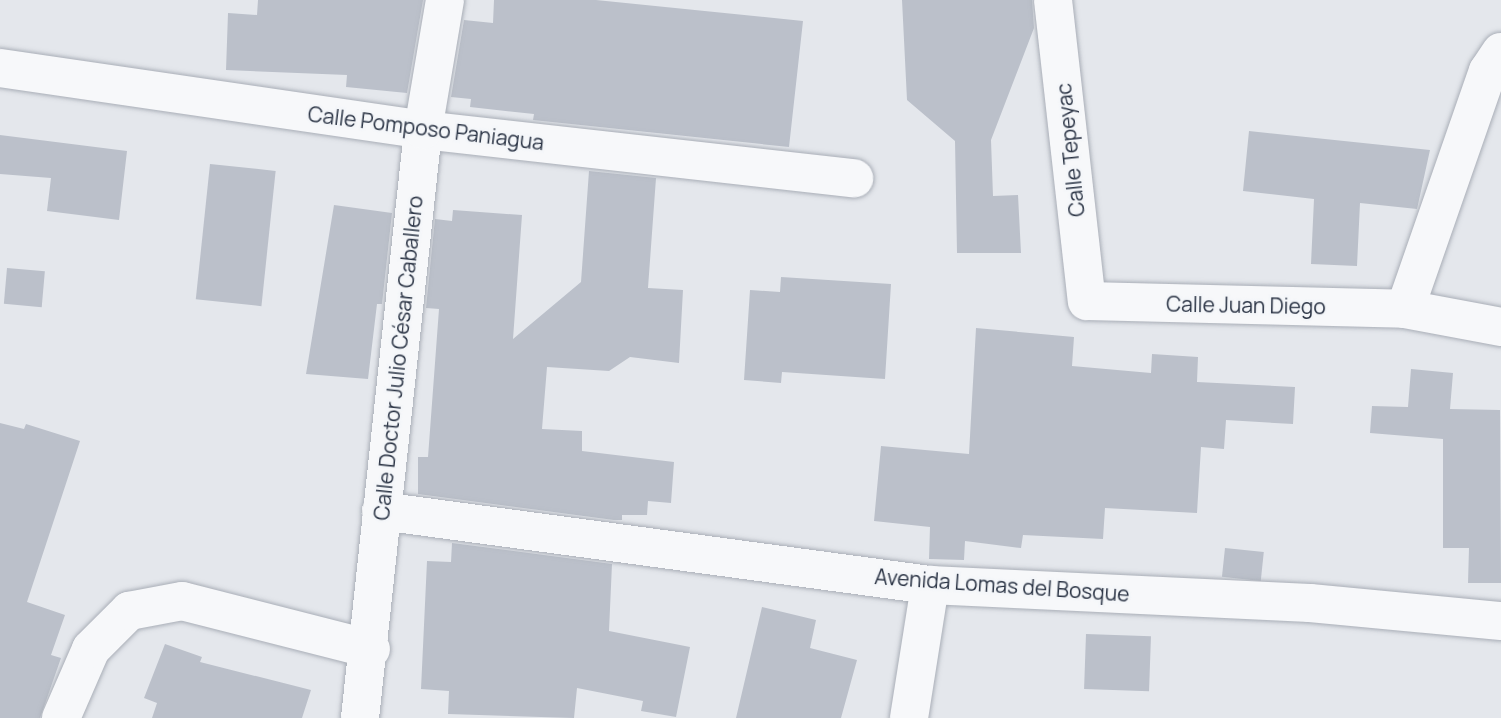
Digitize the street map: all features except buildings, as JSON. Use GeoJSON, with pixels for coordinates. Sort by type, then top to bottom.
{"type":"FeatureCollection","features":[{"type":"Feature","properties":{"kind":"street","name":"Calle Doctor Julio César Caballero"},"geometry":{"type":"LineString","coordinates":[[360,718],[371,649],[381,511],[423,130],[445,0]]}},
{"type":"Feature","properties":{"kind":"street","name":"Calle Tepeyac"},"geometry":{"type":"LineString","coordinates":[[1053,0],[1087,301]]}},
{"type":"Feature","properties":{"kind":"street"},"geometry":{"type":"LineString","coordinates":[[1405,309],[1488,71],[1501,52]]}},
{"type":"Feature","properties":{"kind":"street","name":"Calle Pomposo Paniagua"},"geometry":{"type":"LineString","coordinates":[[0,68],[423,130],[854,178]]}},
{"type":"Feature","properties":{"kind":"street","name":"Calle Juan Diego"},"geometry":{"type":"LineString","coordinates":[[1087,301],[1405,309],[1501,327]]}},
{"type":"Feature","properties":{"kind":"street","name":"Avenida Lomas del Bosque"},"geometry":{"type":"LineString","coordinates":[[381,511],[930,585],[1310,603],[1501,621]]}},
{"type":"Feature","properties":{"kind":"street"},"geometry":{"type":"LineString","coordinates":[[909,718],[930,585]]}},
{"type":"Feature","properties":{"kind":"street"},"geometry":{"type":"LineString","coordinates":[[61,718],[91,649],[128,611],[182,601],[371,649]]}}]}
